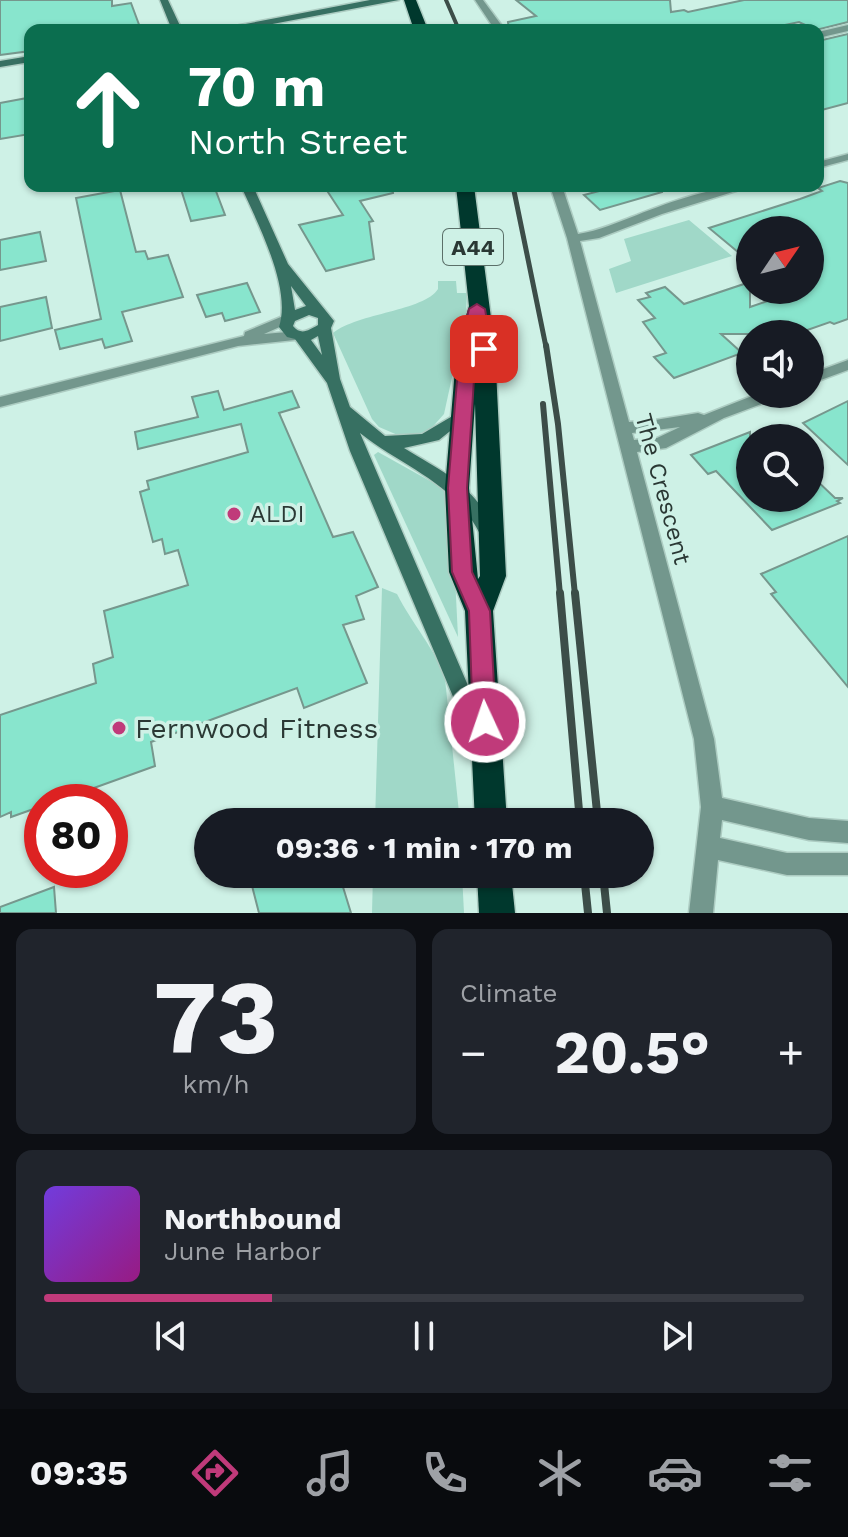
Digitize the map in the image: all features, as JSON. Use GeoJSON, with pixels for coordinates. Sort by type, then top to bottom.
{"type":"FeatureCollection","features":[{"type":"Feature","properties":{"kind":"highway"},"geometry":{"type":"LineString","coordinates":[[410,0],[419,24]]}},
{"type":"Feature","properties":{"kind":"highway","name":"A44"},"geometry":{"type":"LineString","coordinates":[[466,192],[484,349],[493,576],[479,611]]}},
{"type":"Feature","properties":{"kind":"highway","name":"A44"},"geometry":{"type":"LineString","coordinates":[[477,309],[468,345],[457,488],[462,572],[479,611],[490,808]]}},
{"type":"Feature","properties":{"kind":"highway"},"geometry":{"type":"LineString","coordinates":[[495,888],[497,913]]}},
{"type":"Feature","properties":{"kind":"main road"},"geometry":{"type":"LineString","coordinates":[[164,0],[174,24]]}},
{"type":"Feature","properties":{"kind":"main road"},"geometry":{"type":"LineString","coordinates":[[261,24],[343,5],[395,0]]}},
{"type":"Feature","properties":{"kind":"main road"},"geometry":{"type":"LineString","coordinates":[[0,64],[24,60]]}},
{"type":"Feature","properties":{"kind":"main road"},"geometry":{"type":"LineString","coordinates":[[250,192],[282,265],[325,318],[333,380],[358,451],[486,750]]}},
{"type":"Feature","properties":{"kind":"main road"},"geometry":{"type":"LineString","coordinates":[[282,265],[288,318],[286,327],[299,336],[333,380]]}},
{"type":"Feature","properties":{"kind":"main road"},"geometry":{"type":"LineString","coordinates":[[288,318],[302,311],[318,312]]}},
{"type":"Feature","properties":{"kind":"main road"},"geometry":{"type":"LineString","coordinates":[[299,336],[317,334],[324,328]]}},
{"type":"Feature","properties":{"kind":"main road"},"geometry":{"type":"LineString","coordinates":[[345,408],[377,442],[457,488],[481,514],[491,542]]}},
{"type":"Feature","properties":{"kind":"main road"},"geometry":{"type":"LineString","coordinates":[[377,442],[422,442],[445,430],[461,416]]}},
{"type":"Feature","properties":{"kind":"street"},"geometry":{"type":"LineString","coordinates":[[479,0],[498,24]]}},
{"type":"Feature","properties":{"kind":"street"},"geometry":{"type":"LineString","coordinates":[[496,4],[499,10],[496,20]]}},
{"type":"Feature","properties":{"kind":"street"},"geometry":{"type":"LineString","coordinates":[[824,34],[848,28]]}},
{"type":"Feature","properties":{"kind":"street"},"geometry":{"type":"LineString","coordinates":[[824,163],[848,157]]}},
{"type":"Feature","properties":{"kind":"street","name":"The Crescent"},"geometry":{"type":"LineString","coordinates":[[558,192],[572,233],[626,447],[697,703],[712,807],[701,913]]}},
{"type":"Feature","properties":{"kind":"street"},"geometry":{"type":"LineString","coordinates":[[572,233],[595,235],[658,211],[725,192]]}},
{"type":"Feature","properties":{"kind":"street"},"geometry":{"type":"LineString","coordinates":[[238,341],[288,318]]}},
{"type":"Feature","properties":{"kind":"street"},"geometry":{"type":"LineString","coordinates":[[0,402],[238,341],[299,336]]}},
{"type":"Feature","properties":{"kind":"street"},"geometry":{"type":"LineString","coordinates":[[824,374],[848,365]]}},
{"type":"Feature","properties":{"kind":"street"},"geometry":{"type":"LineString","coordinates":[[626,447],[660,444],[736,408]]}},
{"type":"Feature","properties":{"kind":"street"},"geometry":{"type":"LineString","coordinates":[[621,428],[655,426],[719,414]]}},
{"type":"Feature","properties":{"kind":"street"},"geometry":{"type":"LineString","coordinates":[[712,807],[809,829],[848,832]]}},
{"type":"Feature","properties":{"kind":"street"},"geometry":{"type":"LineString","coordinates":[[708,847],[787,864],[848,864]]}},
{"type":"Feature","properties":{"kind":"green space"},"geometry":{"type":"Polygon","coordinates":[[[689,220],[732,256],[616,293],[609,269],[631,261],[624,239],[689,220]]]}},
{"type":"Feature","properties":{"kind":"green space"},"geometry":{"type":"Polygon","coordinates":[[[438,281],[456,281],[457,293],[467,293],[466,313],[444,414],[428,432],[400,436],[379,427],[372,419],[333,333],[344,326],[419,302],[438,289],[438,281]]]}},
{"type":"Feature","properties":{"kind":"green space"},"geometry":{"type":"Polygon","coordinates":[[[378,452],[448,491],[451,496],[458,637],[374,455],[378,452]]]}},
{"type":"Feature","properties":{"kind":"green space"},"geometry":{"type":"Polygon","coordinates":[[[382,588],[397,594],[445,679],[459,808],[375,808],[382,588]]]}},
{"type":"Feature","properties":{"kind":"green space"},"geometry":{"type":"Polygon","coordinates":[[[373,888],[463,888],[464,913],[372,913],[373,888]]]}},
{"type":"Feature","properties":{"kind":"building"},"geometry":{"type":"Polygon","coordinates":[[[0,0],[112,0],[112,6],[131,3],[139,24],[24,24],[24,52],[0,55],[0,0]]]}},
{"type":"Feature","properties":{"kind":"building"},"geometry":{"type":"Polygon","coordinates":[[[516,0],[670,0],[671,12],[688,12],[744,0],[848,0],[848,22],[824,28],[824,24],[799,22],[508,24],[536,16],[516,0]]]}},
{"type":"Feature","properties":{"kind":"building"},"geometry":{"type":"Polygon","coordinates":[[[848,34],[848,103],[824,109],[824,40],[848,34]]]}},
{"type":"Feature","properties":{"kind":"building"},"geometry":{"type":"Polygon","coordinates":[[[24,99],[24,135],[0,139],[0,103],[24,99]]]}},
{"type":"Feature","properties":{"kind":"building"},"geometry":{"type":"Polygon","coordinates":[[[840,181],[848,183],[848,319],[824,324],[824,320],[736,320],[736,334],[721,334],[736,348],[736,355],[674,378],[654,357],[666,353],[643,322],[655,318],[638,300],[650,297],[646,293],[665,287],[684,304],[736,287],[736,304],[750,304],[750,307],[759,304],[824,304],[824,216],[747,216],[824,192],[824,186],[840,181]]]}},
{"type":"Feature","properties":{"kind":"building"},"geometry":{"type":"Polygon","coordinates":[[[121,192],[136,252],[145,251],[148,259],[168,255],[183,297],[122,312],[132,341],[105,348],[102,339],[60,349],[55,330],[101,319],[76,198],[121,192]]]}},
{"type":"Feature","properties":{"kind":"building"},"geometry":{"type":"Polygon","coordinates":[[[182,192],[216,192],[225,215],[191,221],[182,192]]]}},
{"type":"Feature","properties":{"kind":"building"},"geometry":{"type":"Polygon","coordinates":[[[328,192],[393,192],[360,201],[373,221],[369,222],[374,259],[326,271],[299,225],[343,215],[328,192]]]}},
{"type":"Feature","properties":{"kind":"building"},"geometry":{"type":"Polygon","coordinates":[[[595,192],[662,192],[600,210],[584,195],[595,192]]]}},
{"type":"Feature","properties":{"kind":"building"},"geometry":{"type":"Polygon","coordinates":[[[736,219],[736,250],[709,228],[736,219]]]}},
{"type":"Feature","properties":{"kind":"building"},"geometry":{"type":"Polygon","coordinates":[[[40,232],[46,261],[0,270],[0,240],[40,232]]]}},
{"type":"Feature","properties":{"kind":"building"},"geometry":{"type":"Polygon","coordinates":[[[247,283],[260,312],[225,321],[222,313],[206,317],[197,295],[247,283]]]}},
{"type":"Feature","properties":{"kind":"building"},"geometry":{"type":"Polygon","coordinates":[[[46,297],[52,328],[0,341],[0,307],[46,297]]]}},
{"type":"Feature","properties":{"kind":"building"},"geometry":{"type":"Polygon","coordinates":[[[218,391],[224,410],[292,391],[299,407],[279,413],[333,537],[353,532],[378,587],[356,596],[364,619],[343,625],[367,683],[304,708],[297,688],[151,742],[155,766],[105,784],[24,784],[24,812],[11,817],[11,812],[0,817],[0,715],[96,683],[93,664],[113,657],[104,611],[188,585],[178,550],[165,554],[162,539],[153,542],[140,492],[149,489],[147,481],[248,452],[241,424],[138,449],[135,432],[198,417],[192,397],[218,391]]]}},
{"type":"Feature","properties":{"kind":"building"},"geometry":{"type":"Polygon","coordinates":[[[848,401],[848,465],[824,443],[824,424],[803,423],[848,401]]]}},
{"type":"Feature","properties":{"kind":"building"},"geometry":{"type":"Polygon","coordinates":[[[736,437],[736,492],[716,471],[708,474],[691,455],[736,437]]]}},
{"type":"Feature","properties":{"kind":"building"},"geometry":{"type":"Polygon","coordinates":[[[824,487],[835,498],[843,498],[837,501],[840,503],[824,509],[824,487]]]}},
{"type":"Feature","properties":{"kind":"building"},"geometry":{"type":"Polygon","coordinates":[[[755,512],[817,512],[772,530],[755,512]]]}},
{"type":"Feature","properties":{"kind":"building"},"geometry":{"type":"Polygon","coordinates":[[[848,536],[848,687],[771,594],[776,592],[761,574],[848,536]]]}},
{"type":"Feature","properties":{"kind":"building"},"geometry":{"type":"Polygon","coordinates":[[[54,888],[56,913],[0,913],[0,907],[54,888]]]}},
{"type":"Feature","properties":{"kind":"building"},"geometry":{"type":"Polygon","coordinates":[[[253,888],[343,888],[351,913],[259,913],[253,888]]]}},
{"type":"Feature","properties":{"kind":"railway"},"geometry":{"type":"LineString","coordinates":[[446,0],[456,24]]}},
{"type":"Feature","properties":{"kind":"railway"},"geometry":{"type":"LineString","coordinates":[[514,192],[546,347]]}},
{"type":"Feature","properties":{"kind":"railway"},"geometry":{"type":"LineString","coordinates":[[546,345],[558,424],[575,595]]}},
{"type":"Feature","properties":{"kind":"railway"},"geometry":{"type":"LineString","coordinates":[[543,404],[560,595]]}},
{"type":"Feature","properties":{"kind":"railway"},"geometry":{"type":"LineString","coordinates":[[560,593],[579,808]]}},
{"type":"Feature","properties":{"kind":"railway"},"geometry":{"type":"LineString","coordinates":[[575,593],[597,808]]}},
{"type":"Feature","properties":{"kind":"railway"},"geometry":{"type":"LineString","coordinates":[[585,888],[588,913]]}},
{"type":"Feature","properties":{"kind":"railway"},"geometry":{"type":"LineString","coordinates":[[604,888],[607,913]]}},
{"type":"Feature","properties":{"kind":"place","name":"ALDI"},"geometry":{"type":"Point","coordinates":[234,514]}},
{"type":"Feature","properties":{"kind":"place","name":"Fernwood Fitness"},"geometry":{"type":"Point","coordinates":[119,728]}},
{"type":"Feature","properties":{"kind":"route"},"geometry":{"type":"LineString","coordinates":[[484,349],[477,309],[468,345],[457,488],[462,572],[479,611],[485,722]]}}]}
